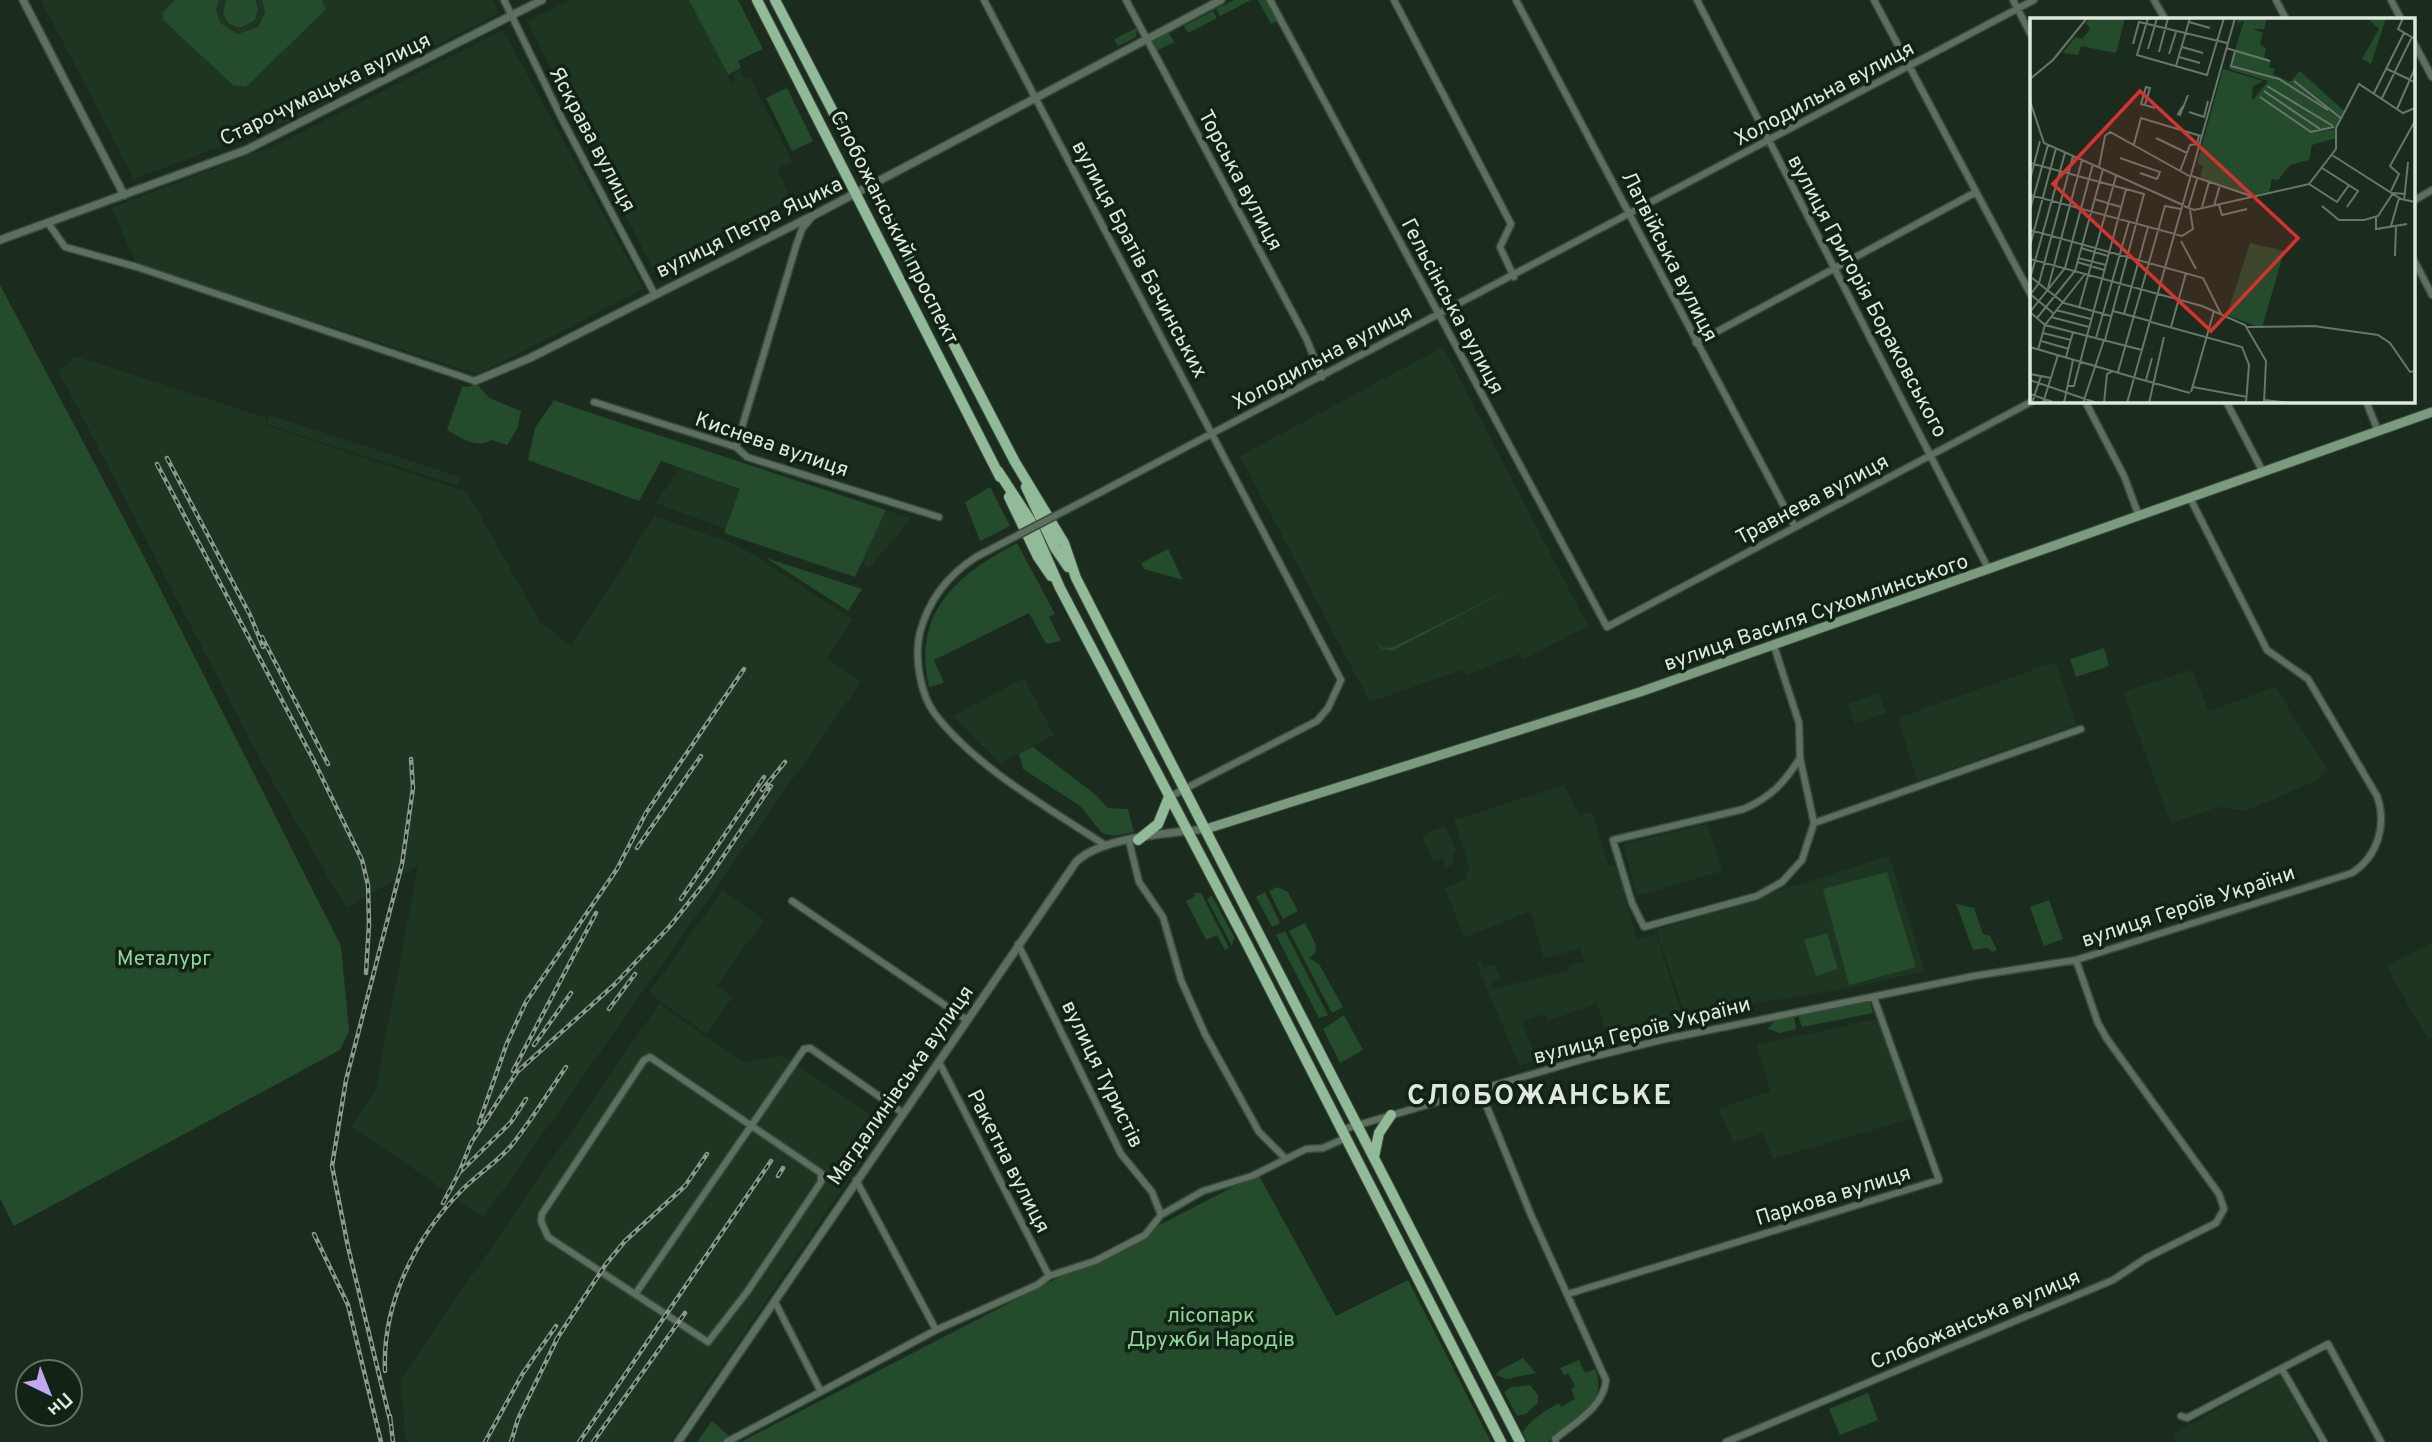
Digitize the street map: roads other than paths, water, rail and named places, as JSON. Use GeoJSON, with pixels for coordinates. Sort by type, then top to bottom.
{"type":"FeatureCollection","features":[{"type":"Feature","properties":{"kind":"main road","name":"Слобожанський проспект"},"geometry":{"type":"LineString","coordinates":[[757,0],[998,471],[1030,520],[1060,587],[1501,1442]]}},
{"type":"Feature","properties":{"kind":"main road","name":"Слобожанський проспект"},"geometry":{"type":"LineString","coordinates":[[775,0],[1015,462],[1045,529],[1076,579],[1185,788],[1520,1442]]}},
{"type":"Feature","properties":{"kind":"main road","name":"вулиця Василя Сухомлинського"},"geometry":{"type":"LineString","coordinates":[[1206,829],[1640,692],[2432,412]]}},
{"type":"Feature","properties":{"kind":"main road"},"geometry":{"type":"LineString","coordinates":[[1133,840],[1158,824],[1169,797]]}},
{"type":"Feature","properties":{"kind":"main road"},"geometry":{"type":"LineString","coordinates":[[1374,1158],[1379,1133],[1391,1115]]}},
{"type":"Feature","properties":{"kind":"street"},"geometry":{"type":"LineString","coordinates":[[23,0],[124,195]]}},
{"type":"Feature","properties":{"kind":"street","name":"Яскрава вулиця"},"geometry":{"type":"LineString","coordinates":[[505,0],[654,293]]}},
{"type":"Feature","properties":{"kind":"street","name":"Старочумацька вулиця"},"geometry":{"type":"LineString","coordinates":[[0,240],[261,143],[542,0]]}},
{"type":"Feature","properties":{"kind":"street","name":"вулиця Братів Бачинських"},"geometry":{"type":"LineString","coordinates":[[984,0],[1341,680],[1328,708],[1317,721],[1169,797]]}},
{"type":"Feature","properties":{"kind":"street","name":"Торська вулиця"},"geometry":{"type":"LineString","coordinates":[[1126,0],[1306,338],[1322,377]]}},
{"type":"Feature","properties":{"kind":"street","name":"вулиця Петра Яцика"},"geometry":{"type":"LineString","coordinates":[[475,381],[530,358],[654,293],[812,216],[1221,0]]}},
{"type":"Feature","properties":{"kind":"street","name":"Гельсінська вулиця"},"geometry":{"type":"LineString","coordinates":[[1269,0],[1607,627]]}},
{"type":"Feature","properties":{"kind":"street"},"geometry":{"type":"LineString","coordinates":[[1394,0],[1511,224],[1500,247],[1514,277]]}},
{"type":"Feature","properties":{"kind":"street","name":"Латвійська вулиця"},"geometry":{"type":"LineString","coordinates":[[1516,0],[1795,527]]}},
{"type":"Feature","properties":{"kind":"street","name":"вулиця Григорія Бораковського"},"geometry":{"type":"LineString","coordinates":[[1697,0],[1989,570]]}},
{"type":"Feature","properties":{"kind":"street"},"geometry":{"type":"LineString","coordinates":[[1874,0],[2030,293]]}},
{"type":"Feature","properties":{"kind":"street"},"geometry":{"type":"LineString","coordinates":[[2013,0],[2030,33]]}},
{"type":"Feature","properties":{"kind":"street","name":"Холодильна вулиця"},"geometry":{"type":"LineString","coordinates":[[1105,845],[993,768],[964,745],[934,713],[919,667],[918,641],[925,613],[949,578],[976,557],[1514,277],[2034,0]]}},
{"type":"Feature","properties":{"kind":"street"},"geometry":{"type":"LineString","coordinates":[[2154,0],[2164,18]]}},
{"type":"Feature","properties":{"kind":"street"},"geometry":{"type":"LineString","coordinates":[[2276,0],[2285,18]]}},
{"type":"Feature","properties":{"kind":"street"},"geometry":{"type":"LineString","coordinates":[[2391,0],[2400,18]]}},
{"type":"Feature","properties":{"kind":"street"},"geometry":{"type":"LineString","coordinates":[[2414,43],[2432,77]]}},
{"type":"Feature","properties":{"kind":"street"},"geometry":{"type":"LineString","coordinates":[[2414,200],[2432,190]]}},
{"type":"Feature","properties":{"kind":"street"},"geometry":{"type":"LineString","coordinates":[[1696,343],[1976,192]]}},
{"type":"Feature","properties":{"kind":"street"},"geometry":{"type":"LineString","coordinates":[[736,447],[796,246],[802,229],[812,216]]}},
{"type":"Feature","properties":{"kind":"street"},"geometry":{"type":"LineString","coordinates":[[48,223],[65,247],[137,267],[475,381]]}},
{"type":"Feature","properties":{"kind":"street"},"geometry":{"type":"LineString","coordinates":[[2414,260],[2432,295]]}},
{"type":"Feature","properties":{"kind":"street","name":"Киснева вулиця"},"geometry":{"type":"LineString","coordinates":[[594,402],[736,447],[747,457],[939,517]]}},
{"type":"Feature","properties":{"kind":"street","name":"Травнева вулиця"},"geometry":{"type":"LineString","coordinates":[[1607,627],[2031,402]]}},
{"type":"Feature","properties":{"kind":"street"},"geometry":{"type":"LineString","coordinates":[[2086,402],[2124,476],[2138,516]]}},
{"type":"Feature","properties":{"kind":"street"},"geometry":{"type":"LineString","coordinates":[[2226,402],[2263,472]]}},
{"type":"Feature","properties":{"kind":"street"},"geometry":{"type":"LineString","coordinates":[[2366,402],[2378,431]]}},
{"type":"Feature","properties":{"kind":"street","name":"вулиця Героїв України"},"geometry":{"type":"LineString","coordinates":[[727,1442],[936,1330],[1037,1285],[1049,1276],[1095,1261],[1145,1236],[1161,1214],[1203,1191],[1252,1177],[1306,1149],[1323,1148],[1357,1125],[1666,1039],[1974,976],[2076,960],[2352,873],[2364,866],[2376,847],[2381,816],[2377,796],[2308,679],[2267,650],[2190,498]]}},
{"type":"Feature","properties":{"kind":"street"},"geometry":{"type":"LineString","coordinates":[[1774,646],[1799,723],[1800,758],[1814,823],[1802,860],[1782,882],[1757,896],[1644,927],[1639,921],[1613,840],[1735,813],[1764,800],[1790,774],[1800,758]]}},
{"type":"Feature","properties":{"kind":"street"},"geometry":{"type":"LineString","coordinates":[[1814,823],[2081,729]]}},
{"type":"Feature","properties":{"kind":"street"},"geometry":{"type":"LineString","coordinates":[[1790,774],[1804,776]]}},
{"type":"Feature","properties":{"kind":"street","name":"Магдалинівська вулиця"},"geometry":{"type":"LineString","coordinates":[[678,1442],[1076,862],[1087,852],[1105,845],[1206,829]]}},
{"type":"Feature","properties":{"kind":"street"},"geometry":{"type":"LineString","coordinates":[[1133,840],[1136,873],[1163,917],[1181,980],[1205,1034],[1259,1132],[1286,1159]]}},
{"type":"Feature","properties":{"kind":"street"},"geometry":{"type":"LineString","coordinates":[[792,901],[967,1020]]}},
{"type":"Feature","properties":{"kind":"street","name":"вулиця Туристів"},"geometry":{"type":"LineString","coordinates":[[1018,944],[1121,1154],[1152,1192],[1161,1214]]}},
{"type":"Feature","properties":{"kind":"street","name":"Слобожанська вулиця"},"geometry":{"type":"LineString","coordinates":[[1726,1442],[2113,1280],[2146,1258],[2216,1223],[2224,1209],[2219,1194],[2107,1039],[2098,1023],[2076,960]]}},
{"type":"Feature","properties":{"kind":"street","name":"Паркова вулиця"},"geometry":{"type":"LineString","coordinates":[[1568,1294],[1939,1180],[1874,998]]}},
{"type":"Feature","properties":{"kind":"street"},"geometry":{"type":"LineString","coordinates":[[636,1293],[807,1047],[903,1113]]}},
{"type":"Feature","properties":{"kind":"street"},"geometry":{"type":"LineString","coordinates":[[650,1057],[656,1060],[750,1128],[821,1173],[822,1178],[747,1292],[708,1342],[548,1237],[541,1221],[542,1214],[644,1060],[650,1057]]}},
{"type":"Feature","properties":{"kind":"street","name":"Ракетна вулиця"},"geometry":{"type":"LineString","coordinates":[[939,1062],[1049,1276]]}},
{"type":"Feature","properties":{"kind":"street"},"geometry":{"type":"LineString","coordinates":[[1480,1090],[1531,1215],[1605,1380],[1605,1393],[1598,1402],[1554,1441]]}},
{"type":"Feature","properties":{"kind":"street"},"geometry":{"type":"LineString","coordinates":[[856,1180],[936,1330]]}},
{"type":"Feature","properties":{"kind":"street"},"geometry":{"type":"LineString","coordinates":[[775,1302],[820,1390]]}},
{"type":"Feature","properties":{"kind":"street"},"geometry":{"type":"LineString","coordinates":[[2182,1416],[2187,1418],[2328,1344],[2381,1442]]}},
{"type":"Feature","properties":{"kind":"street"},"geometry":{"type":"LineString","coordinates":[[2283,1369],[2324,1442]]}},
{"type":"Feature","properties":{"kind":"railway"},"geometry":{"type":"LineString","coordinates":[[167,458],[250,615],[263,647]]}},
{"type":"Feature","properties":{"kind":"railway"},"geometry":{"type":"LineString","coordinates":[[157,464],[313,759],[362,860],[368,885],[366,973]]}},
{"type":"Feature","properties":{"kind":"railway"},"geometry":{"type":"LineString","coordinates":[[262,637],[328,764]]}},
{"type":"Feature","properties":{"kind":"railway"},"geometry":{"type":"LineString","coordinates":[[479,1123],[507,1043],[526,1002],[617,869],[646,813],[744,669]]}},
{"type":"Feature","properties":{"kind":"railway"},"geometry":{"type":"LineString","coordinates":[[637,848],[701,756]]}},
{"type":"Feature","properties":{"kind":"railway"},"geometry":{"type":"LineString","coordinates":[[391,1424],[348,1247],[332,1166],[346,1080],[402,864],[413,788],[411,759]]}},
{"type":"Feature","properties":{"kind":"railway"},"geometry":{"type":"LineString","coordinates":[[762,790],[785,762]]}},
{"type":"Feature","properties":{"kind":"railway"},"geometry":{"type":"LineString","coordinates":[[681,899],[764,777]]}},
{"type":"Feature","properties":{"kind":"railway"},"geometry":{"type":"LineString","coordinates":[[459,1173],[471,1143],[517,1072],[615,984],[670,926],[710,876],[771,786]]}},
{"type":"Feature","properties":{"kind":"railway"},"geometry":{"type":"LineString","coordinates":[[513,1071],[596,913]]}},
{"type":"Feature","properties":{"kind":"railway"},"geometry":{"type":"LineString","coordinates":[[609,1009],[635,974]]}},
{"type":"Feature","properties":{"kind":"railway"},"geometry":{"type":"LineString","coordinates":[[534,1045],[571,993]]}},
{"type":"Feature","properties":{"kind":"railway"},"geometry":{"type":"LineString","coordinates":[[385,1371],[389,1320],[405,1272],[417,1249],[446,1208],[511,1146],[566,1067]]}},
{"type":"Feature","properties":{"kind":"railway"},"geometry":{"type":"LineString","coordinates":[[443,1203],[459,1173],[511,1122],[526,1099]]}},
{"type":"Feature","properties":{"kind":"railway"},"geometry":{"type":"LineString","coordinates":[[556,1340],[606,1264],[625,1241],[685,1186],[707,1154]]}},
{"type":"Feature","properties":{"kind":"railway"},"geometry":{"type":"LineString","coordinates":[[579,1442],[771,1161]]}},
{"type":"Feature","properties":{"kind":"railway"},"geometry":{"type":"LineString","coordinates":[[778,1176],[783,1168]]}},
{"type":"Feature","properties":{"kind":"railway"},"geometry":{"type":"LineString","coordinates":[[314,1234],[348,1305],[381,1442]]}},
{"type":"Feature","properties":{"kind":"railway"},"geometry":{"type":"LineString","coordinates":[[593,1442],[685,1313]]}},
{"type":"Feature","properties":{"kind":"railway"},"geometry":{"type":"LineString","coordinates":[[485,1442],[523,1373],[556,1326]]}},
{"type":"Feature","properties":{"kind":"railway"},"geometry":{"type":"LineString","coordinates":[[511,1442],[518,1419],[558,1337]]}},
{"type":"Feature","properties":{"kind":"railway"},"geometry":{"type":"LineString","coordinates":[[390,1416],[393,1442]]}},
{"type":"Feature","properties":{"kind":"district","name":"СЛОБОЖАНСЬКЕ"},"geometry":{"type":"Point","coordinates":[1540,1094]}},
{"type":"Feature","properties":{"kind":"park label","name":"Металург"},"geometry":{"type":"Point","coordinates":[164,958]}},
{"type":"Feature","properties":{"kind":"park label","name":"лісопарк Дружби Народів"},"geometry":{"type":"Point","coordinates":[1211,1327]}}]}
